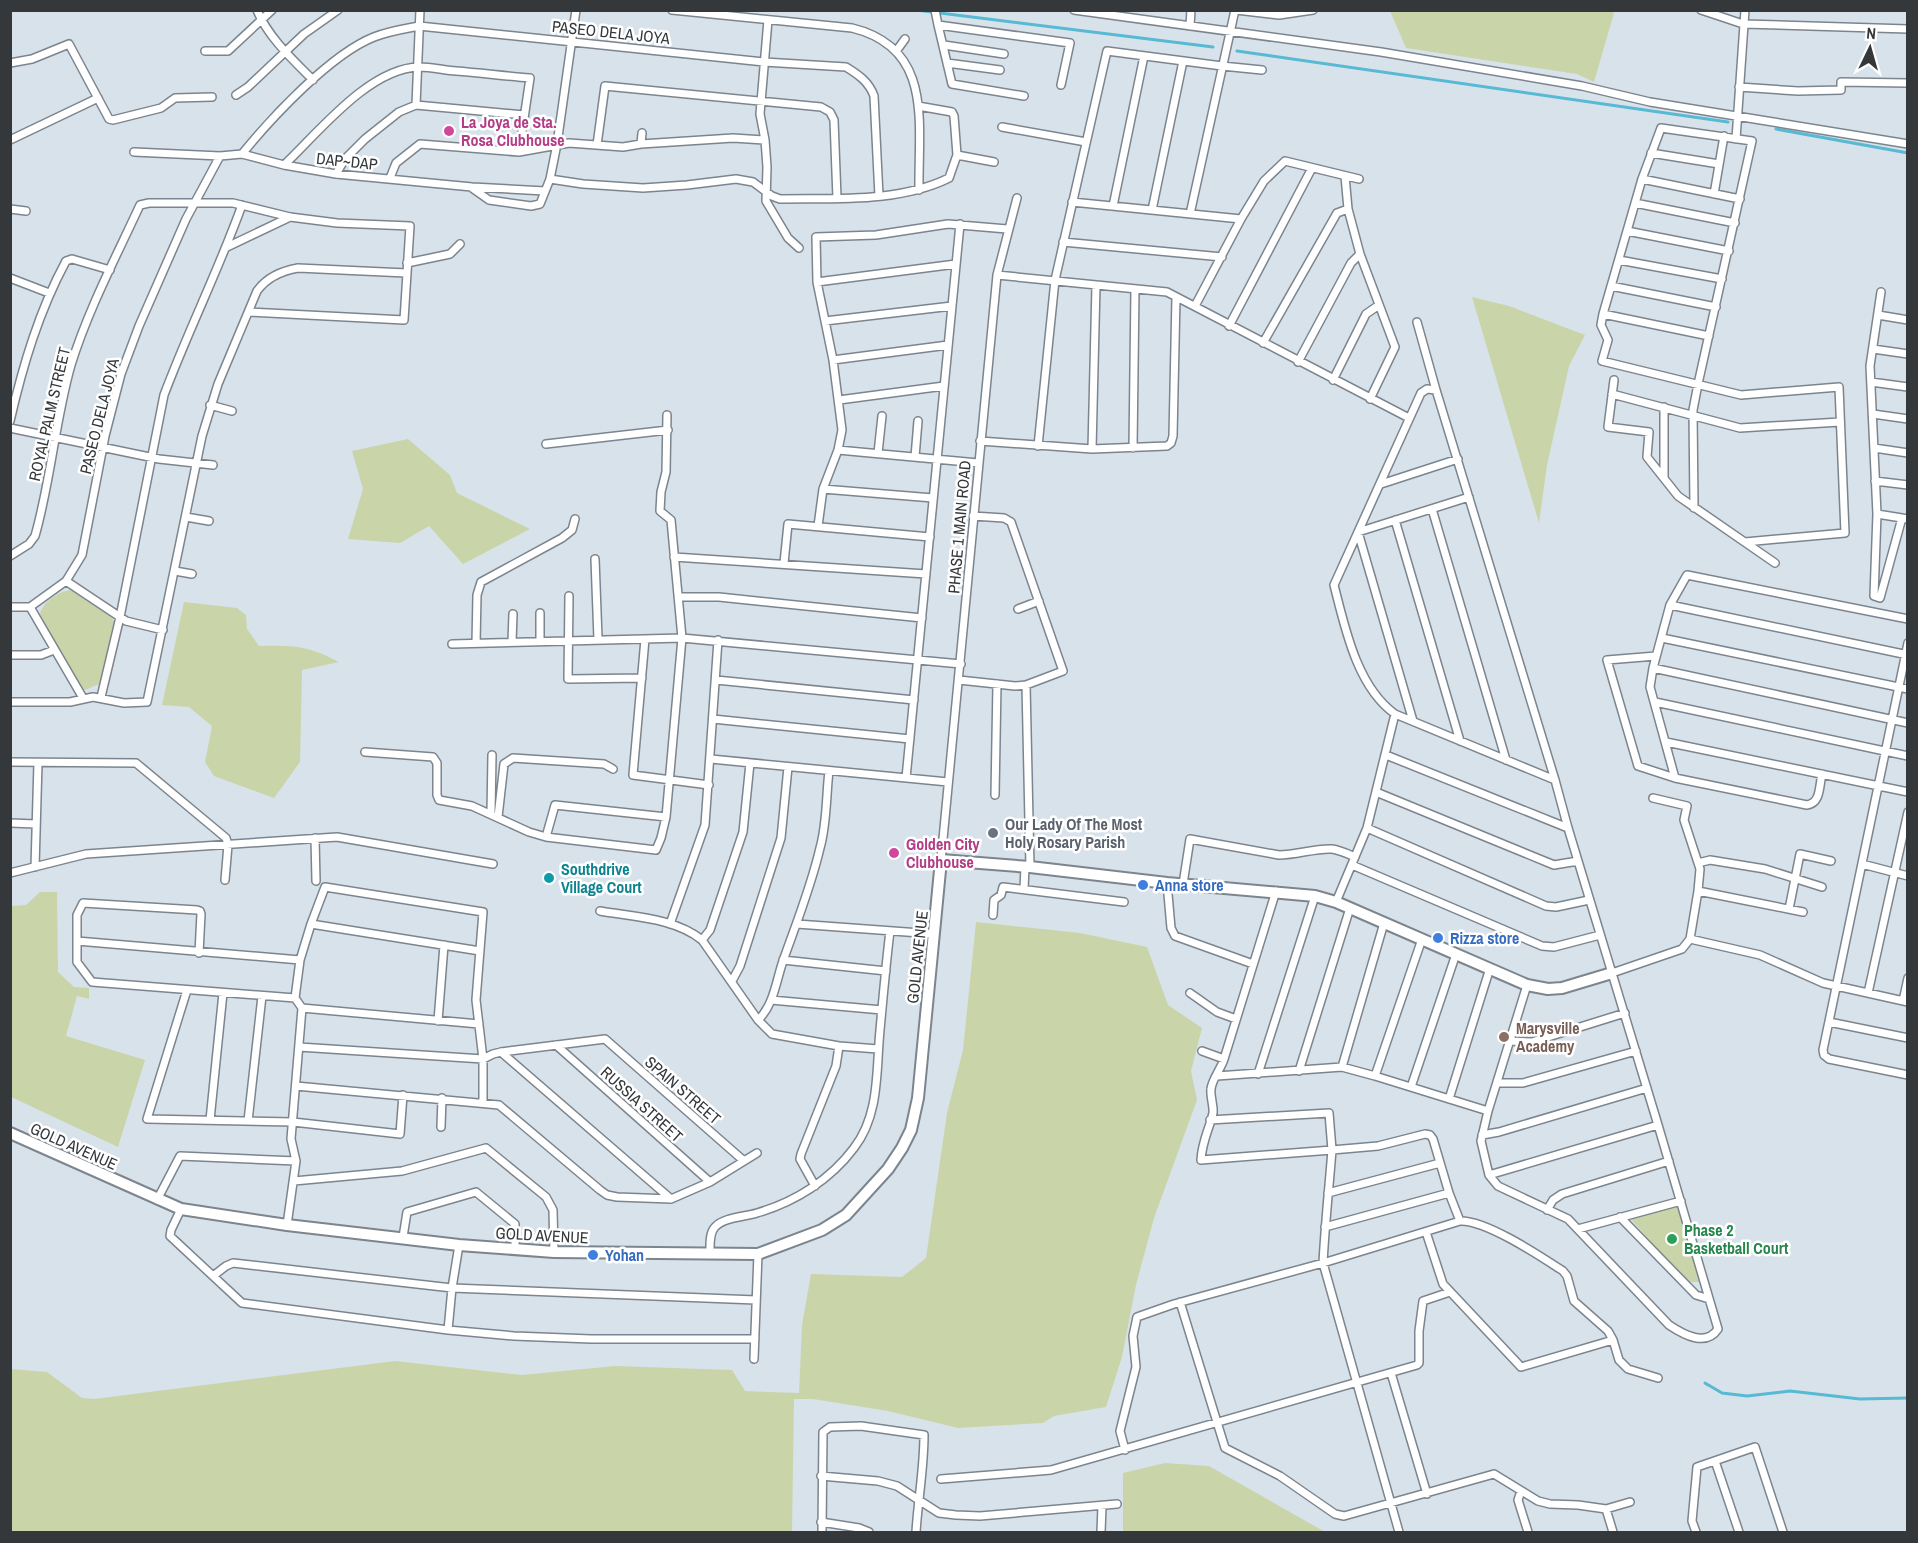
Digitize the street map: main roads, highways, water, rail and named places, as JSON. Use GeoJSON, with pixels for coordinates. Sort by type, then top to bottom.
{"type":"FeatureCollection","features":[{"type":"Feature","properties":{"kind":"waterway"},"geometry":{"type":"LineString","coordinates":[[916,10],[1213,47]]}},
{"type":"Feature","properties":{"kind":"waterway"},"geometry":{"type":"LineString","coordinates":[[1237,51],[1728,122]]}},
{"type":"Feature","properties":{"kind":"waterway"},"geometry":{"type":"LineString","coordinates":[[1776,129],[1908,153]]}},
{"type":"Feature","properties":{"kind":"waterway"},"geometry":{"type":"LineString","coordinates":[[1708,1385],[1705,1383],[1722,1393],[1747,1396],[1790,1391],[1860,1399],[1908,1398]]}},
{"type":"Feature","properties":{"kind":"place","name":"La Joya de Sta. Rosa Clubhouse"},"geometry":{"type":"Point","coordinates":[449,131]}},
{"type":"Feature","properties":{"kind":"place","name":"Our Lady Of The Most Holy Rosary Parish"},"geometry":{"type":"Point","coordinates":[993,833]}},
{"type":"Feature","properties":{"kind":"place","name":"Golden City Clubhouse"},"geometry":{"type":"Point","coordinates":[894,853]}},
{"type":"Feature","properties":{"kind":"place","name":"Southdrive Village Court"},"geometry":{"type":"Point","coordinates":[549,878]}},
{"type":"Feature","properties":{"kind":"place","name":"Anna store"},"geometry":{"type":"Point","coordinates":[1143,885]}},
{"type":"Feature","properties":{"kind":"place","name":"Rizza store"},"geometry":{"type":"Point","coordinates":[1438,938]}},
{"type":"Feature","properties":{"kind":"place","name":"Marysville Academy"},"geometry":{"type":"Point","coordinates":[1504,1037]}},
{"type":"Feature","properties":{"kind":"place","name":"Phase 2 Basketball Court"},"geometry":{"type":"Point","coordinates":[1672,1239]}},
{"type":"Feature","properties":{"kind":"place","name":"Yohan"},"geometry":{"type":"Point","coordinates":[593,1255]}}]}
